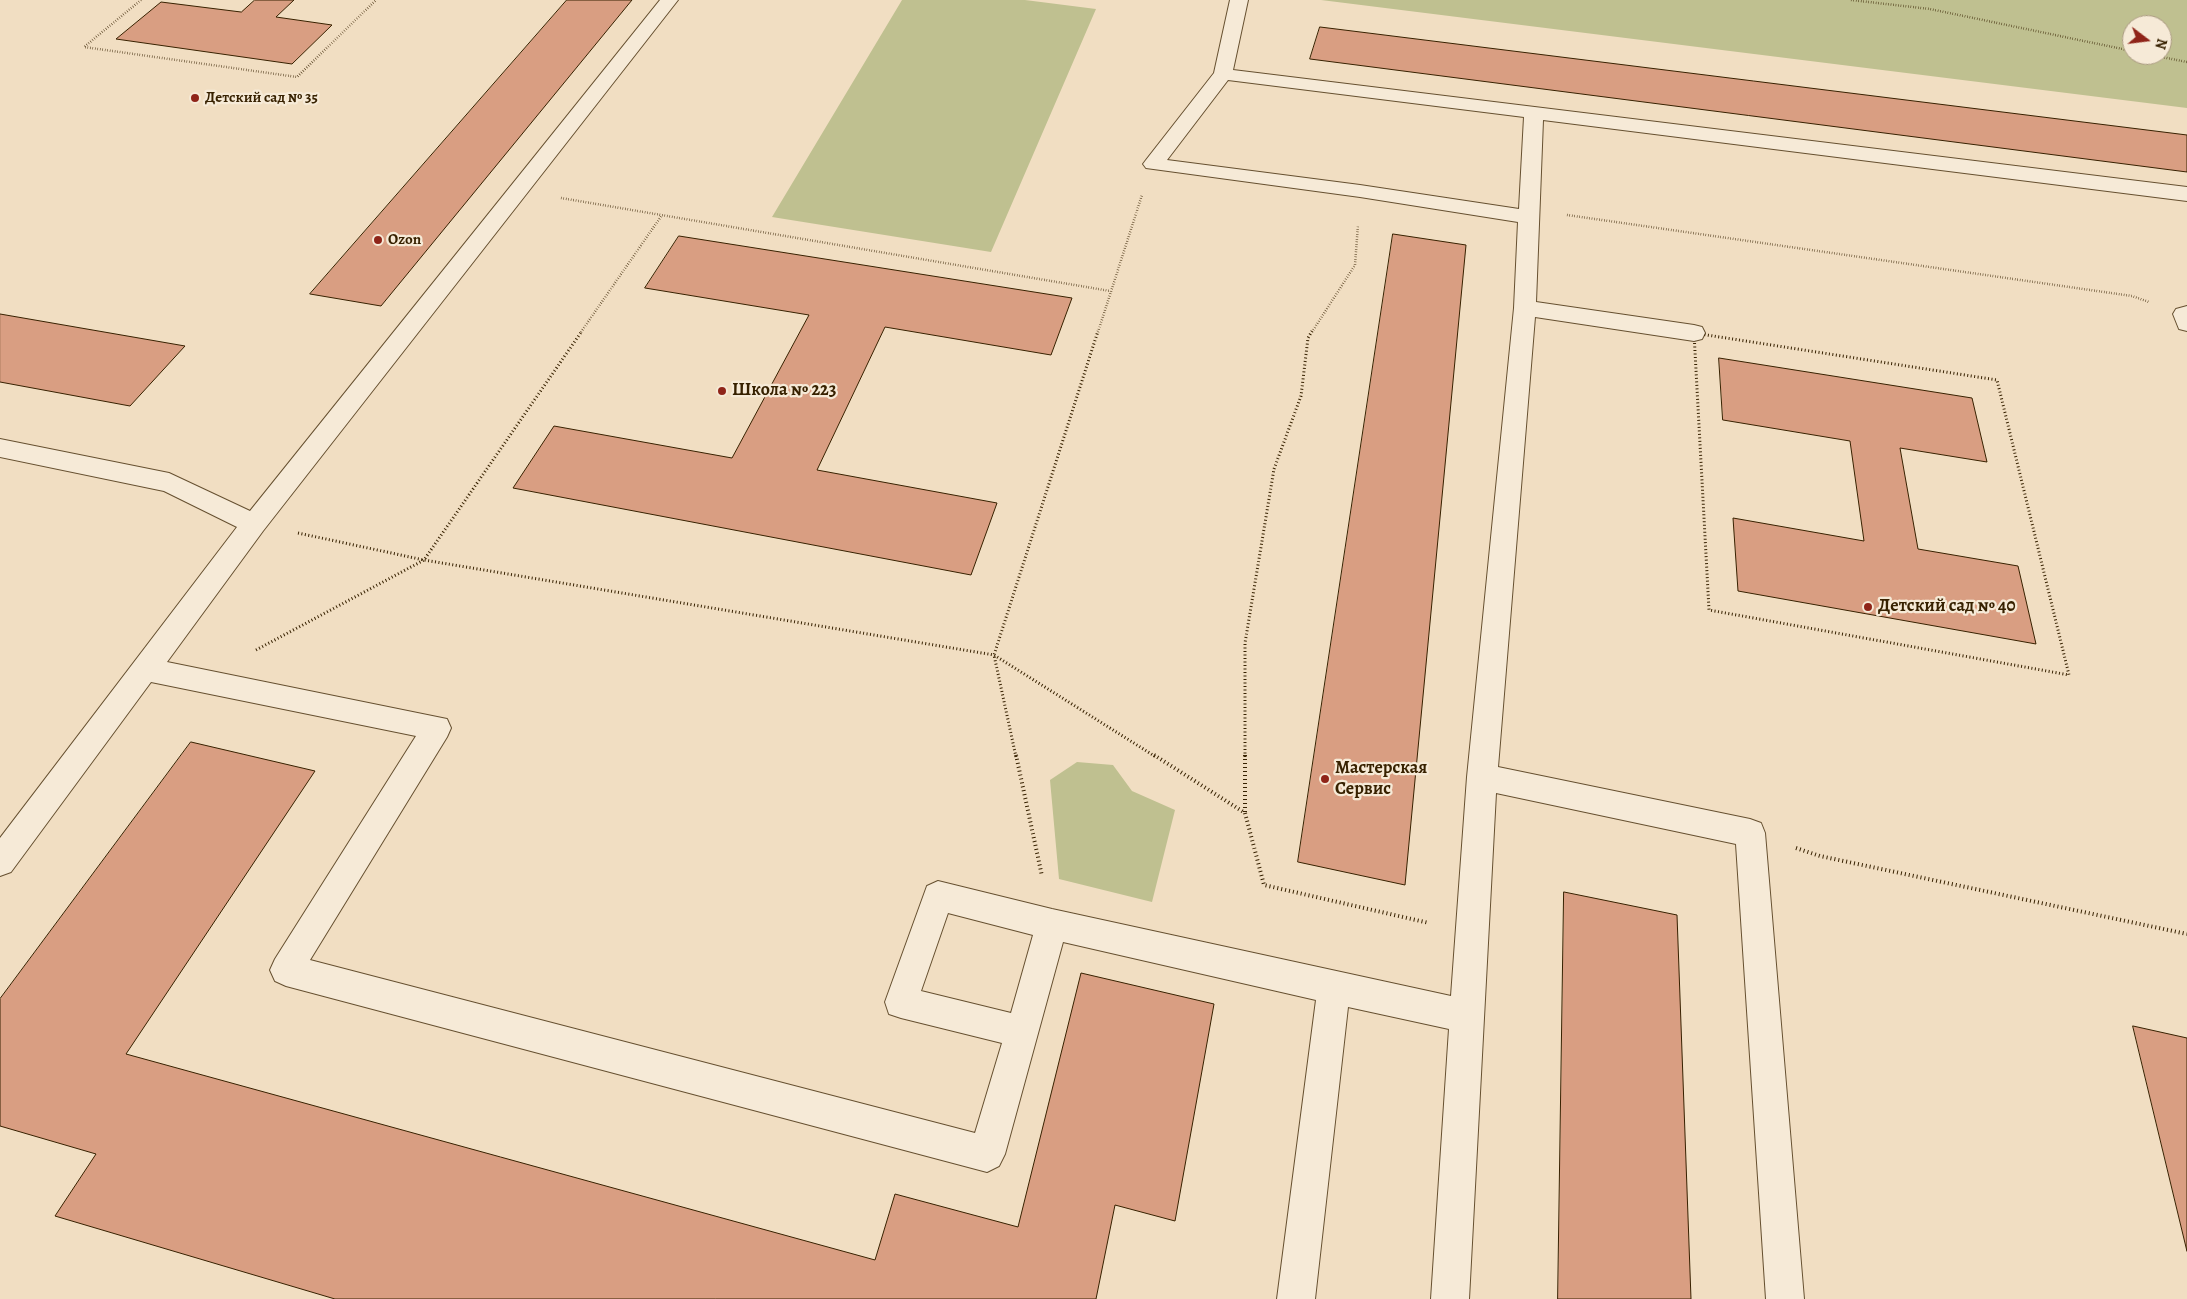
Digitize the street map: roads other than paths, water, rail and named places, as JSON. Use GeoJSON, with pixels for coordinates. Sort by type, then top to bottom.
{"type":"FeatureCollection","features":[{"type":"Feature","properties":{"kind":"lane"},"geometry":{"type":"LineString","coordinates":[[0,862],[254,524],[669,0]]}},
{"type":"Feature","properties":{"kind":"lane"},"geometry":{"type":"LineString","coordinates":[[1239,0],[1223,74],[1153,164],[1360,191],[1529,217]]}},
{"type":"Feature","properties":{"kind":"lane"},"geometry":{"type":"LineString","coordinates":[[1223,74],[2187,194]]}},
{"type":"Feature","properties":{"kind":"lane"},"geometry":{"type":"LineString","coordinates":[[1450,1299],[1471,932],[1482,777],[1525,308],[1534,113]]}},
{"type":"Feature","properties":{"kind":"lane"},"geometry":{"type":"LineString","coordinates":[[1525,308],[1694,334]]}},
{"type":"Feature","properties":{"kind":"lane"},"geometry":{"type":"LineString","coordinates":[[0,448],[169,483],[254,524]]}},
{"type":"Feature","properties":{"kind":"lane"},"geometry":{"type":"LineString","coordinates":[[145,669],[437,728],[286,970],[987,1154],[1052,924]]}},
{"type":"Feature","properties":{"kind":"lane"},"geometry":{"type":"LineString","coordinates":[[1482,777],[1750,832],[1785,1299]]}},
{"type":"Feature","properties":{"kind":"lane"},"geometry":{"type":"LineString","coordinates":[[1022,1032],[901,1002],[938,896],[1052,924],[1466,1016]]}},
{"type":"Feature","properties":{"kind":"lane"},"geometry":{"type":"LineString","coordinates":[[1296,1299],[1334,988]]}},
{"type":"Feature","properties":{"kind":"place","name":"Детский сад № 35"},"geometry":{"type":"Point","coordinates":[195,98]}},
{"type":"Feature","properties":{"kind":"place","name":"Ozon"},"geometry":{"type":"Point","coordinates":[378,240]}},
{"type":"Feature","properties":{"kind":"place","name":"Школа № 223"},"geometry":{"type":"Point","coordinates":[722,391]}},
{"type":"Feature","properties":{"kind":"place","name":"Детский сад № 40"},"geometry":{"type":"Point","coordinates":[1868,607]}},
{"type":"Feature","properties":{"kind":"place","name":"Мастерская Сервис"},"geometry":{"type":"Point","coordinates":[1325,779]}}]}
